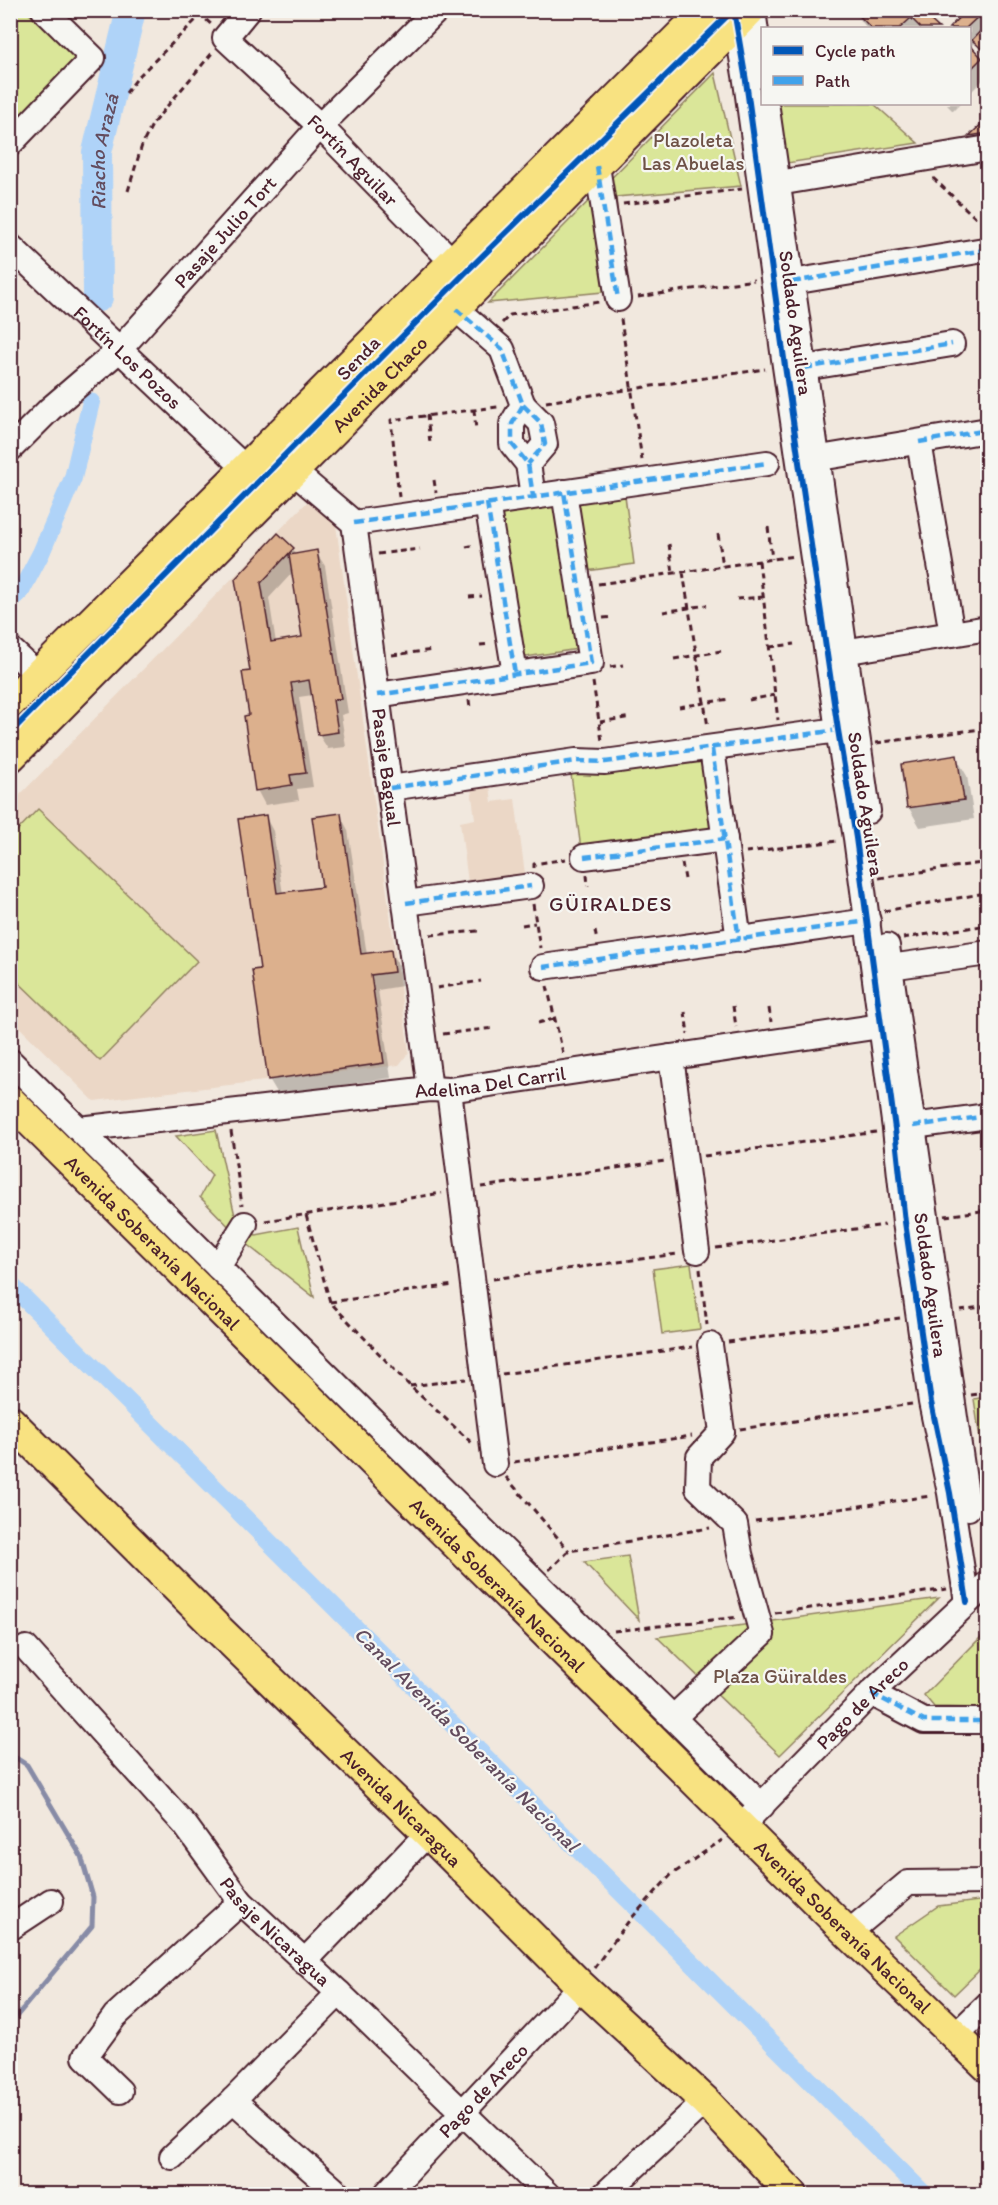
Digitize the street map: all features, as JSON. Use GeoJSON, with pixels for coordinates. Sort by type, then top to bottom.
{"type":"FeatureCollection","features":[{"type":"Feature","properties":{"kind":"main road","name":"Avenida Chaco"},"geometry":{"type":"LineString","coordinates":[[10,703],[246,469],[698,13]]}},
{"type":"Feature","properties":{"kind":"main road","name":"Avenida Chaco"},"geometry":{"type":"LineString","coordinates":[[10,757],[456,309],[743,14]]}},
{"type":"Feature","properties":{"kind":"main road","name":"Avenida Soberanía Nacional"},"geometry":{"type":"LineString","coordinates":[[10,1101],[740,1827],[987,2067]]}},
{"type":"Feature","properties":{"kind":"main road","name":"Avenida Nicaragua"},"geometry":{"type":"LineString","coordinates":[[10,1420],[219,1630],[428,1833],[581,1986],[705,2101],[792,2194]]}},
{"type":"Feature","properties":{"kind":"street"},"geometry":{"type":"LineString","coordinates":[[10,144],[93,57],[44,10]]}},
{"type":"Feature","properties":{"kind":"street"},"geometry":{"type":"LineString","coordinates":[[225,38],[248,10]]}},
{"type":"Feature","properties":{"kind":"street","name":"Pasaje Julio Tort"},"geometry":{"type":"LineString","coordinates":[[10,449],[50,409],[119,350],[320,126],[437,10]]}},
{"type":"Feature","properties":{"kind":"street"},"geometry":{"type":"LineString","coordinates":[[698,13],[743,14],[761,73]]}},
{"type":"Feature","properties":{"kind":"street","name":"Soldado Aguilera"},"geometry":{"type":"LineString","coordinates":[[743,14],[770,185],[837,653],[838,730],[875,916],[916,1220],[967,1503],[980,1596]]}},
{"type":"Feature","properties":{"kind":"street","name":"Fortín Aguilar"},"geometry":{"type":"LineString","coordinates":[[225,38],[320,126],[477,287]]}},
{"type":"Feature","properties":{"kind":"street","name":"Soldado Aguilera"},"geometry":{"type":"LineString","coordinates":[[766,105],[770,185],[792,282],[795,367]]}},
{"type":"Feature","properties":{"kind":"street"},"geometry":{"type":"LineString","coordinates":[[770,185],[987,148]]}},
{"type":"Feature","properties":{"kind":"street"},"geometry":{"type":"LineString","coordinates":[[597,166],[618,299]]}},
{"type":"Feature","properties":{"kind":"street","name":"Fortín Los Pozos"},"geometry":{"type":"LineString","coordinates":[[10,246],[246,469]]}},
{"type":"Feature","properties":{"kind":"street"},"geometry":{"type":"LineString","coordinates":[[792,282],[984,250]]}},
{"type":"Feature","properties":{"kind":"street"},"geometry":{"type":"LineString","coordinates":[[456,309],[501,349],[524,405],[512,424],[513,444],[528,464],[532,496]]}},
{"type":"Feature","properties":{"kind":"street"},"geometry":{"type":"LineString","coordinates":[[795,367],[952,344]]}},
{"type":"Feature","properties":{"kind":"street"},"geometry":{"type":"LineString","coordinates":[[808,460],[987,430]]}},
{"type":"Feature","properties":{"kind":"street"},"geometry":{"type":"LineString","coordinates":[[919,442],[952,634]]}},
{"type":"Feature","properties":{"kind":"street","name":"Soldado Aguilera"},"geometry":{"type":"LineString","coordinates":[[808,460],[813,553],[859,745],[863,848],[878,878],[875,916],[886,940],[890,968],[890,1024]]}},
{"type":"Feature","properties":{"kind":"street"},"geometry":{"type":"LineString","coordinates":[[246,469],[294,472],[354,523],[767,463]]}},
{"type":"Feature","properties":{"kind":"street"},"geometry":{"type":"LineString","coordinates":[[377,695],[591,663],[564,492]]}},
{"type":"Feature","properties":{"kind":"street"},"geometry":{"type":"LineString","coordinates":[[487,503],[515,674]]}},
{"type":"Feature","properties":{"kind":"street","name":"Pasaje Bagual"},"geometry":{"type":"LineString","coordinates":[[354,523],[423,1036],[440,1089],[461,1189],[495,1464]]}},
{"type":"Feature","properties":{"kind":"street"},"geometry":{"type":"LineString","coordinates":[[837,653],[987,628]]}},
{"type":"Feature","properties":{"kind":"street"},"geometry":{"type":"LineString","coordinates":[[10,649],[38,675]]}},
{"type":"Feature","properties":{"kind":"street"},"geometry":{"type":"LineString","coordinates":[[390,788],[576,761],[605,762],[838,730]]}},
{"type":"Feature","properties":{"kind":"street"},"geometry":{"type":"LineString","coordinates":[[712,749],[739,940]]}},
{"type":"Feature","properties":{"kind":"street"},"geometry":{"type":"LineString","coordinates":[[584,857],[726,847]]}},
{"type":"Feature","properties":{"kind":"street"},"geometry":{"type":"LineString","coordinates":[[406,903],[531,886]]}},
{"type":"Feature","properties":{"kind":"street"},"geometry":{"type":"LineString","coordinates":[[543,968],[739,940],[875,916]]}},
{"type":"Feature","properties":{"kind":"street"},"geometry":{"type":"LineString","coordinates":[[890,968],[987,953]]}},
{"type":"Feature","properties":{"kind":"street","name":"Adelina Del Carril"},"geometry":{"type":"LineString","coordinates":[[79,1129],[440,1089],[890,1024]]}},
{"type":"Feature","properties":{"kind":"street"},"geometry":{"type":"LineString","coordinates":[[671,1057],[697,1251]]}},
{"type":"Feature","properties":{"kind":"street","name":"Avenida Soberanía Nacional"},"geometry":{"type":"LineString","coordinates":[[10,1061],[762,1806]]}},
{"type":"Feature","properties":{"kind":"street"},"geometry":{"type":"LineString","coordinates":[[904,1128],[987,1116]]}},
{"type":"Feature","properties":{"kind":"street"},"geometry":{"type":"LineString","coordinates":[[218,1267],[245,1224]]}},
{"type":"Feature","properties":{"kind":"street"},"geometry":{"type":"LineString","coordinates":[[673,1718],[762,1634],[740,1554],[735,1524],[698,1488],[699,1457],[722,1432],[710,1345]]}},
{"type":"Feature","properties":{"kind":"street","name":"Pago de Areco"},"geometry":{"type":"LineString","coordinates":[[740,1827],[871,1693],[980,1596]]}},
{"type":"Feature","properties":{"kind":"street","name":"Pasaje Nicaragua"},"geometry":{"type":"LineString","coordinates":[[26,1648],[185,1826],[241,1902],[339,1993],[547,2194]]}},
{"type":"Feature","properties":{"kind":"street"},"geometry":{"type":"LineString","coordinates":[[871,1693],[924,1721],[987,1721]]}},
{"type":"Feature","properties":{"kind":"street"},"geometry":{"type":"LineString","coordinates":[[304,1962],[428,1833]]}},
{"type":"Feature","properties":{"kind":"street"},"geometry":{"type":"LineString","coordinates":[[848,1933],[908,1883],[987,1882]]}},
{"type":"Feature","properties":{"kind":"street"},"geometry":{"type":"LineString","coordinates":[[10,1928],[51,1901]]}},
{"type":"Feature","properties":{"kind":"street"},"geometry":{"type":"LineString","coordinates":[[120,2091],[85,2057],[115,2016],[241,1902]]}},
{"type":"Feature","properties":{"kind":"street","name":"Pago de Areco"},"geometry":{"type":"LineString","coordinates":[[386,2194],[581,1986]]}},
{"type":"Feature","properties":{"kind":"street"},"geometry":{"type":"LineString","coordinates":[[172,2157],[233,2100],[339,1993]]}},
{"type":"Feature","properties":{"kind":"street"},"geometry":{"type":"LineString","coordinates":[[956,2035],[987,2004]]}},
{"type":"Feature","properties":{"kind":"street"},"geometry":{"type":"LineString","coordinates":[[233,2100],[339,2194]]}},
{"type":"Feature","properties":{"kind":"street"},"geometry":{"type":"LineString","coordinates":[[604,2194],[705,2101]]}},
{"type":"Feature","properties":{"kind":"path"},"geometry":{"type":"LineString","coordinates":[[126,93],[201,15],[225,38],[153,123],[142,145],[128,191]]}},
{"type":"Feature","properties":{"kind":"path"},"geometry":{"type":"LineString","coordinates":[[914,160],[979,221]]}},
{"type":"Feature","properties":{"kind":"path"},"geometry":{"type":"LineString","coordinates":[[604,206],[770,185]]}},
{"type":"Feature","properties":{"kind":"path"},"geometry":{"type":"LineString","coordinates":[[618,299],[645,480]]}},
{"type":"Feature","properties":{"kind":"path"},"geometry":{"type":"LineString","coordinates":[[401,515],[391,420],[524,405],[795,367]]}},
{"type":"Feature","properties":{"kind":"path"},"geometry":{"type":"LineString","coordinates":[[474,410],[476,430]]}},
{"type":"Feature","properties":{"kind":"path"},"geometry":{"type":"LineString","coordinates":[[427,415],[429,443]]}},
{"type":"Feature","properties":{"kind":"path"},"geometry":{"type":"LineString","coordinates":[[768,527],[772,559]]}},
{"type":"Feature","properties":{"kind":"path"},"geometry":{"type":"LineString","coordinates":[[718,534],[723,566]]}},
{"type":"Feature","properties":{"kind":"path"},"geometry":{"type":"LineString","coordinates":[[669,544],[673,573]]}},
{"type":"Feature","properties":{"kind":"path"},"geometry":{"type":"LineString","coordinates":[[359,557],[420,549]]}},
{"type":"Feature","properties":{"kind":"path"},"geometry":{"type":"LineString","coordinates":[[580,587],[813,553]]}},
{"type":"Feature","properties":{"kind":"path"},"geometry":{"type":"LineString","coordinates":[[759,561],[781,739]]}},
{"type":"Feature","properties":{"kind":"path"},"geometry":{"type":"LineString","coordinates":[[683,572],[712,749]]}},
{"type":"Feature","properties":{"kind":"path"},"geometry":{"type":"LineString","coordinates":[[736,599],[763,597]]}},
{"type":"Feature","properties":{"kind":"path"},"geometry":{"type":"LineString","coordinates":[[663,612],[707,605]]}},
{"type":"Feature","properties":{"kind":"path"},"geometry":{"type":"LineString","coordinates":[[770,647],[794,644]]}},
{"type":"Feature","properties":{"kind":"path"},"geometry":{"type":"LineString","coordinates":[[372,658],[433,650]]}},
{"type":"Feature","properties":{"kind":"path"},"geometry":{"type":"LineString","coordinates":[[674,659],[721,651]]}},
{"type":"Feature","properties":{"kind":"path"},"geometry":{"type":"LineString","coordinates":[[591,663],[605,762]]}},
{"type":"Feature","properties":{"kind":"path"},"geometry":{"type":"LineString","coordinates":[[749,700],[775,695]]}},
{"type":"Feature","properties":{"kind":"path"},"geometry":{"type":"LineString","coordinates":[[679,708],[729,699]]}},
{"type":"Feature","properties":{"kind":"path"},"geometry":{"type":"LineString","coordinates":[[599,722],[631,717]]}},
{"type":"Feature","properties":{"kind":"path"},"geometry":{"type":"LineString","coordinates":[[859,745],[987,728]]}},
{"type":"Feature","properties":{"kind":"path"},"geometry":{"type":"LineString","coordinates":[[726,847],[863,848]]}},
{"type":"Feature","properties":{"kind":"path"},"geometry":{"type":"LineString","coordinates":[[531,886],[534,864],[584,857]]}},
{"type":"Feature","properties":{"kind":"path"},"geometry":{"type":"LineString","coordinates":[[878,878],[987,862]]}},
{"type":"Feature","properties":{"kind":"path"},"geometry":{"type":"LineString","coordinates":[[875,916],[986,893]]}},
{"type":"Feature","properties":{"kind":"path"},"geometry":{"type":"LineString","coordinates":[[522,925],[536,923]]}},
{"type":"Feature","properties":{"kind":"path"},"geometry":{"type":"LineString","coordinates":[[886,940],[987,925]]}},
{"type":"Feature","properties":{"kind":"path"},"geometry":{"type":"LineString","coordinates":[[410,936],[479,931]]}},
{"type":"Feature","properties":{"kind":"path"},"geometry":{"type":"LineString","coordinates":[[417,990],[482,981]]}},
{"type":"Feature","properties":{"kind":"path"},"geometry":{"type":"LineString","coordinates":[[538,1023],[554,1019]]}},
{"type":"Feature","properties":{"kind":"path"},"geometry":{"type":"LineString","coordinates":[[423,1036],[494,1028]]}},
{"type":"Feature","properties":{"kind":"path"},"geometry":{"type":"LineString","coordinates":[[228,1111],[245,1224],[461,1189],[904,1128]]}},
{"type":"Feature","properties":{"kind":"path"},"geometry":{"type":"LineString","coordinates":[[330,1302],[987,1210]]}},
{"type":"Feature","properties":{"kind":"path"},"geometry":{"type":"LineString","coordinates":[[306,1215],[330,1302],[410,1386],[495,1464],[569,1551]]}},
{"type":"Feature","properties":{"kind":"path"},"geometry":{"type":"LineString","coordinates":[[697,1251],[710,1345]]}},
{"type":"Feature","properties":{"kind":"path"},"geometry":{"type":"LineString","coordinates":[[581,1986],[628,1922],[671,1875],[740,1827]]}},
{"type":"Feature","properties":{"kind":"shaded area"},"geometry":{"type":"Polygon","coordinates":[[[310,499],[335,518],[409,1052],[399,1065],[94,1101],[11,1019],[10,805],[310,499]]]}},
{"type":"Feature","properties":{"kind":"shaded area"},"geometry":{"type":"Polygon","coordinates":[[[490,786],[492,802],[515,799],[525,874],[468,882],[460,822],[475,819],[471,788],[490,786]]]}},
{"type":"Feature","properties":{"kind":"green space"},"geometry":{"type":"Polygon","coordinates":[[[11,11],[26,11],[80,62],[11,134],[11,11]]]}},
{"type":"Feature","properties":{"kind":"green space"},"geometry":{"type":"Polygon","coordinates":[[[677,50],[688,61],[476,271],[465,260],[677,50]]]}},
{"type":"Feature","properties":{"kind":"green space","name":"Plazoleta Las Abuelas"},"geometry":{"type":"Polygon","coordinates":[[[715,73],[741,186],[616,197],[624,290],[488,303],[715,73]]]}},
{"type":"Feature","properties":{"kind":"green space"},"geometry":{"type":"Polygon","coordinates":[[[777,105],[875,105],[918,143],[787,163],[777,105]]]}},
{"type":"Feature","properties":{"kind":"green space"},"geometry":{"type":"Polygon","coordinates":[[[437,287],[448,298],[303,446],[292,435],[437,287]]]}},
{"type":"Feature","properties":{"kind":"green space"},"geometry":{"type":"Polygon","coordinates":[[[230,493],[241,504],[11,737],[11,715],[230,493]]]}},
{"type":"Feature","properties":{"kind":"green space"},"geometry":{"type":"Polygon","coordinates":[[[625,496],[634,564],[567,574],[578,649],[519,658],[498,514],[625,496]]]}},
{"type":"Feature","properties":{"kind":"green space"},"geometry":{"type":"Polygon","coordinates":[[[703,756],[713,831],[581,849],[571,774],[703,756]]]}},
{"type":"Feature","properties":{"kind":"green space"},"geometry":{"type":"Polygon","coordinates":[[[38,809],[197,961],[100,1061],[11,975],[11,837],[38,809]]]}},
{"type":"Feature","properties":{"kind":"green space"},"geometry":{"type":"Polygon","coordinates":[[[216,1130],[237,1225],[256,1235],[298,1227],[314,1297],[245,1243],[200,1197],[212,1175],[176,1136],[216,1130]]]}},
{"type":"Feature","properties":{"kind":"green space"},"geometry":{"type":"Polygon","coordinates":[[[691,1264],[700,1329],[662,1334],[653,1269],[691,1264]]]}},
{"type":"Feature","properties":{"kind":"green space"},"geometry":{"type":"Polygon","coordinates":[[[988,1397],[987,1484],[974,1399],[988,1397]]]}},
{"type":"Feature","properties":{"kind":"green space"},"geometry":{"type":"Polygon","coordinates":[[[628,1556],[639,1620],[584,1562],[628,1556]]]}},
{"type":"Feature","properties":{"kind":"green space","name":"Plaza Güiraldes"},"geometry":{"type":"Polygon","coordinates":[[[939,1598],[780,1755],[657,1637],[939,1598]]]}},
{"type":"Feature","properties":{"kind":"green space"},"geometry":{"type":"Polygon","coordinates":[[[983,1635],[987,1640],[987,1708],[934,1707],[924,1695],[983,1635]]]}},
{"type":"Feature","properties":{"kind":"green space"},"geometry":{"type":"Polygon","coordinates":[[[987,1900],[987,1963],[954,1995],[894,1936],[938,1906],[987,1900]]]}},
{"type":"Feature","properties":{"kind":"building"},"geometry":{"type":"Polygon","coordinates":[[[854,10],[919,10],[938,27],[920,27],[911,18],[901,27],[870,27],[854,10]]]}},
{"type":"Feature","properties":{"kind":"building"},"geometry":{"type":"Polygon","coordinates":[[[966,10],[985,10],[967,27],[950,27],[966,10]]]}},
{"type":"Feature","properties":{"kind":"building"},"geometry":{"type":"Polygon","coordinates":[[[988,23],[988,55],[972,40],[988,23]]]}},
{"type":"Feature","properties":{"kind":"building"},"geometry":{"type":"Polygon","coordinates":[[[971,46],[982,58],[971,69],[971,46]]]}},
{"type":"Feature","properties":{"kind":"building"},"geometry":{"type":"Polygon","coordinates":[[[988,118],[988,133],[969,136],[988,118]]]}},
{"type":"Feature","properties":{"kind":"building"},"geometry":{"type":"Polygon","coordinates":[[[278,533],[294,548],[261,583],[271,642],[302,637],[289,555],[317,550],[341,699],[333,700],[338,732],[318,735],[309,680],[291,683],[306,773],[290,775],[292,785],[255,791],[244,716],[249,715],[242,672],[250,671],[235,579],[278,533]]]}},
{"type":"Feature","properties":{"kind":"building"},"geometry":{"type":"Polygon","coordinates":[[[957,755],[964,800],[907,808],[901,764],[957,755]]]}},
{"type":"Feature","properties":{"kind":"building"},"geometry":{"type":"Polygon","coordinates":[[[341,813],[361,954],[391,950],[394,972],[371,975],[384,1063],[268,1080],[252,970],[260,969],[238,819],[266,815],[277,893],[322,887],[312,817],[341,813]]]}},
{"type":"Feature","properties":{"kind":"waterway","name":"Riacho Arazá"},"geometry":{"type":"LineString","coordinates":[[98,297],[97,152],[131,10]]}},
{"type":"Feature","properties":{"kind":"waterway","name":"Riacho Arazá"},"geometry":{"type":"LineString","coordinates":[[10,601],[21,591],[41,553],[73,478],[91,402]]}},
{"type":"Feature","properties":{"kind":"waterway","name":"Canal Avenida Soberanía Nacional"},"geometry":{"type":"LineString","coordinates":[[10,1284],[924,2194]]}},
{"type":"Feature","properties":{"kind":"waterway"},"geometry":{"type":"LineString","coordinates":[[10,1754],[27,1765],[81,1856],[93,1897],[92,1926],[10,2024]]}},
{"type":"Feature","properties":{"kind":"marked path"},"geometry":{"type":"LineString","coordinates":[[597,166],[618,299]]}},
{"type":"Feature","properties":{"kind":"marked path"},"geometry":{"type":"LineString","coordinates":[[792,282],[984,250]]}},
{"type":"Feature","properties":{"kind":"marked path"},"geometry":{"type":"LineString","coordinates":[[456,309],[502,349],[523,405],[512,424],[512,444],[528,464],[533,496]]}},
{"type":"Feature","properties":{"kind":"marked path"},"geometry":{"type":"LineString","coordinates":[[804,368],[952,344]]}},
{"type":"Feature","properties":{"kind":"marked path"},"geometry":{"type":"LineString","coordinates":[[523,405],[541,423],[545,444],[528,464]]}},
{"type":"Feature","properties":{"kind":"marked path"},"geometry":{"type":"LineString","coordinates":[[919,442],[988,430]]}},
{"type":"Feature","properties":{"kind":"marked path"},"geometry":{"type":"LineString","coordinates":[[354,523],[767,463]]}},
{"type":"Feature","properties":{"kind":"marked path"},"geometry":{"type":"LineString","coordinates":[[377,695],[591,663],[564,492]]}},
{"type":"Feature","properties":{"kind":"marked path"},"geometry":{"type":"LineString","coordinates":[[487,503],[515,674]]}},
{"type":"Feature","properties":{"kind":"marked path"},"geometry":{"type":"LineString","coordinates":[[390,788],[576,761],[605,762],[838,730]]}},
{"type":"Feature","properties":{"kind":"marked path"},"geometry":{"type":"LineString","coordinates":[[712,749],[739,940]]}},
{"type":"Feature","properties":{"kind":"marked path"},"geometry":{"type":"LineString","coordinates":[[584,857],[725,839]]}},
{"type":"Feature","properties":{"kind":"marked path"},"geometry":{"type":"LineString","coordinates":[[406,903],[531,886]]}},
{"type":"Feature","properties":{"kind":"marked path"},"geometry":{"type":"LineString","coordinates":[[543,967],[868,921]]}},
{"type":"Feature","properties":{"kind":"marked path"},"geometry":{"type":"LineString","coordinates":[[913,1126],[988,1116]]}},
{"type":"Feature","properties":{"kind":"marked path"},"geometry":{"type":"LineString","coordinates":[[871,1693],[924,1721],[988,1721]]}},
{"type":"Feature","properties":{"kind":"cycle path","name":"Senda"},"geometry":{"type":"LineString","coordinates":[[10,733],[464,274],[733,10]]}},
{"type":"Feature","properties":{"kind":"cycle path"},"geometry":{"type":"LineString","coordinates":[[734,10],[838,730],[856,838],[895,1129],[905,1222],[931,1402],[950,1493],[967,1602]]}},
{"type":"Feature","properties":{"kind":"district","name":"GÜIRALDES"},"geometry":{"type":"Point","coordinates":[611,903]}}]}
